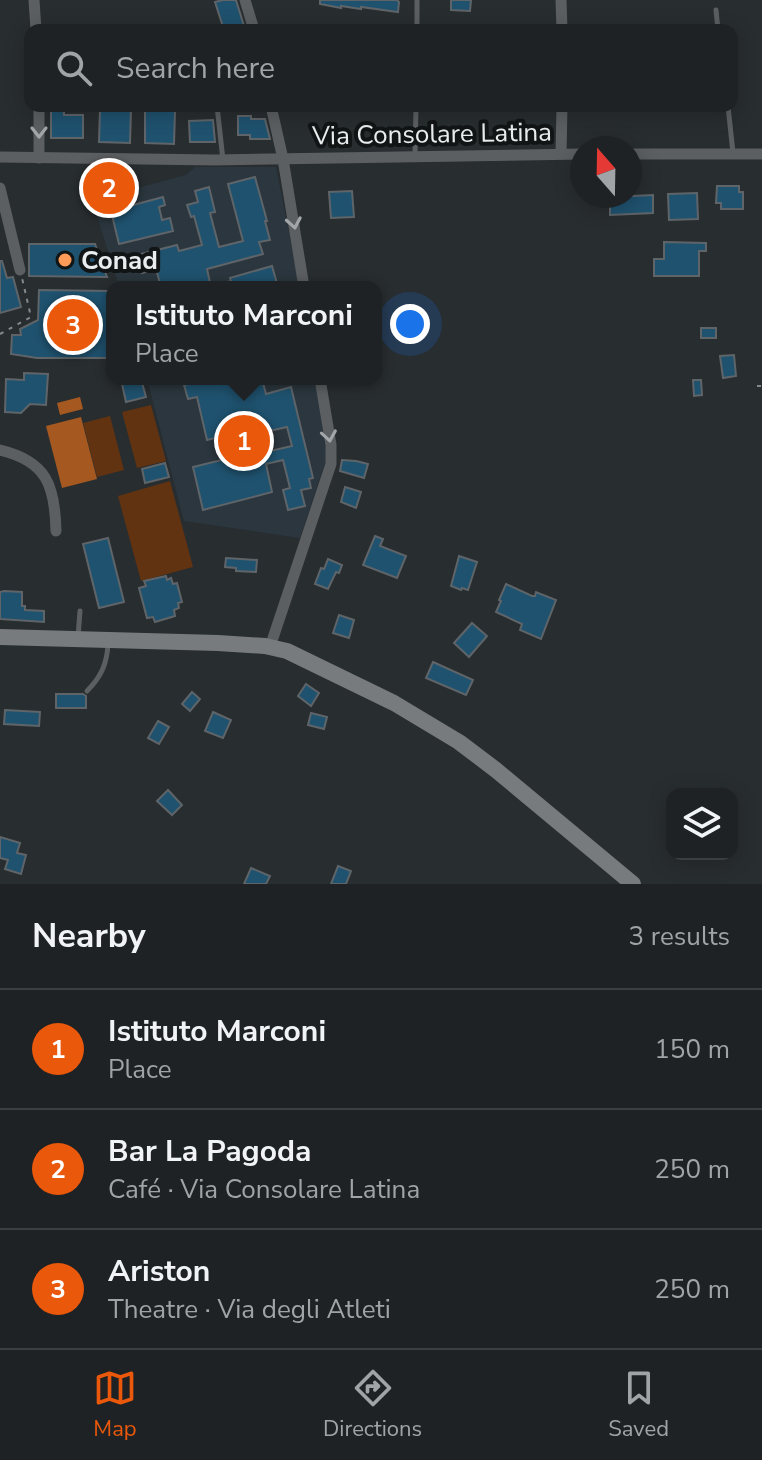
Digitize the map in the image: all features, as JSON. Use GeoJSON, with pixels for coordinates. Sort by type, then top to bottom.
{"type":"FeatureCollection","features":[{"type":"Feature","properties":{"kind":"main road"},"geometry":{"type":"LineString","coordinates":[[0,637],[108,639],[270,647],[287,651],[390,701],[459,742],[633,884]]}},
{"type":"Feature","properties":{"kind":"street"},"geometry":{"type":"LineString","coordinates":[[34,0],[36,24]]}},
{"type":"Feature","properties":{"kind":"street"},"geometry":{"type":"LineString","coordinates":[[245,0],[252,24]]}},
{"type":"Feature","properties":{"kind":"street"},"geometry":{"type":"LineString","coordinates":[[561,0],[562,24]]}},
{"type":"Feature","properties":{"kind":"street"},"geometry":{"type":"LineString","coordinates":[[39,112],[39,158]]}},
{"type":"Feature","properties":{"kind":"street","name":"Via Consolare Latina"},"geometry":{"type":"LineString","coordinates":[[272,112],[283,159]]}},
{"type":"Feature","properties":{"kind":"street"},"geometry":{"type":"LineString","coordinates":[[561,154],[562,112]]}},
{"type":"Feature","properties":{"kind":"street","name":"Via Consolare Latina"},"geometry":{"type":"LineString","coordinates":[[0,157],[219,160],[570,154]]}},
{"type":"Feature","properties":{"kind":"street"},"geometry":{"type":"LineString","coordinates":[[642,154],[762,154]]}},
{"type":"Feature","properties":{"kind":"street"},"geometry":{"type":"LineString","coordinates":[[283,159],[303,281]]}},
{"type":"Feature","properties":{"kind":"street"},"geometry":{"type":"LineString","coordinates":[[0,188],[20,270]]}},
{"type":"Feature","properties":{"kind":"street"},"geometry":{"type":"LineString","coordinates":[[270,647],[330,469],[332,453],[321,385]]}},
{"type":"Feature","properties":{"kind":"street"},"geometry":{"type":"LineString","coordinates":[[0,450],[29,460],[43,473],[52,494],[56,531]]}},
{"type":"Feature","properties":{"kind":"lane"},"geometry":{"type":"LineString","coordinates":[[417,0],[417,24]]}},
{"type":"Feature","properties":{"kind":"lane"},"geometry":{"type":"LineString","coordinates":[[716,10],[717,24]]}},
{"type":"Feature","properties":{"kind":"lane"},"geometry":{"type":"LineString","coordinates":[[217,112],[219,160]]}},
{"type":"Feature","properties":{"kind":"lane"},"geometry":{"type":"LineString","coordinates":[[415,156],[416,112]]}},
{"type":"Feature","properties":{"kind":"lane"},"geometry":{"type":"LineString","coordinates":[[729,112],[733,154]]}},
{"type":"Feature","properties":{"kind":"lane"},"geometry":{"type":"LineString","coordinates":[[78,638],[80,611]]}},
{"type":"Feature","properties":{"kind":"lane"},"geometry":{"type":"LineString","coordinates":[[87,691],[103,671],[108,639]]}},
{"type":"Feature","properties":{"kind":"path"},"geometry":{"type":"LineString","coordinates":[[0,334],[31,317],[20,270]]}},
{"type":"Feature","properties":{"kind":"shaded area"},"geometry":{"type":"Polygon","coordinates":[[[195,167],[276,167],[299,281],[117,281],[92,200],[186,175],[195,167]]]}},
{"type":"Feature","properties":{"kind":"shaded area"},"geometry":{"type":"Polygon","coordinates":[[[149,385],[316,385],[327,457],[300,538],[184,521],[149,385]]]}},
{"type":"Feature","properties":{"kind":"shaded area"},"geometry":{"type":"Polygon","coordinates":[[[80,397],[83,409],[60,415],[57,403],[80,397]]]}},
{"type":"Feature","properties":{"kind":"shaded area"},"geometry":{"type":"Polygon","coordinates":[[[151,405],[166,461],[137,468],[122,412],[151,405]]]}},
{"type":"Feature","properties":{"kind":"shaded area"},"geometry":{"type":"Polygon","coordinates":[[[110,416],[124,470],[97,477],[83,423],[110,416]]]}},
{"type":"Feature","properties":{"kind":"shaded area"},"geometry":{"type":"Polygon","coordinates":[[[81,417],[97,479],[62,488],[46,426],[81,417]]]}},
{"type":"Feature","properties":{"kind":"shaded area"},"geometry":{"type":"Polygon","coordinates":[[[170,481],[193,567],[141,581],[118,496],[170,481]]]}},
{"type":"Feature","properties":{"kind":"building"},"geometry":{"type":"Polygon","coordinates":[[[236,0],[243,24],[222,24],[215,2],[236,0]]]}},
{"type":"Feature","properties":{"kind":"building"},"geometry":{"type":"Polygon","coordinates":[[[320,0],[399,2],[398,12],[341,8],[320,4],[320,0]]]}},
{"type":"Feature","properties":{"kind":"building"},"geometry":{"type":"Polygon","coordinates":[[[451,0],[471,0],[470,11],[451,10],[451,0]]]}},
{"type":"Feature","properties":{"kind":"building"},"geometry":{"type":"Polygon","coordinates":[[[51,112],[83,115],[83,138],[51,138],[51,112]]]}},
{"type":"Feature","properties":{"kind":"building"},"geometry":{"type":"Polygon","coordinates":[[[100,112],[131,112],[130,143],[99,142],[100,112]]]}},
{"type":"Feature","properties":{"kind":"building"},"geometry":{"type":"Polygon","coordinates":[[[145,112],[175,112],[174,144],[145,143],[145,112]]]}},
{"type":"Feature","properties":{"kind":"building"},"geometry":{"type":"Polygon","coordinates":[[[238,116],[265,119],[270,139],[250,139],[250,135],[238,135],[238,116]]]}},
{"type":"Feature","properties":{"kind":"building"},"geometry":{"type":"Polygon","coordinates":[[[213,120],[215,142],[190,142],[189,121],[213,120]]]}},
{"type":"Feature","properties":{"kind":"building"},"geometry":{"type":"Polygon","coordinates":[[[255,177],[270,240],[259,242],[263,254],[207,269],[210,281],[159,281],[156,269],[142,273],[137,255],[177,245],[179,251],[202,245],[194,216],[191,217],[187,205],[198,202],[195,191],[209,187],[215,212],[210,213],[219,247],[243,241],[228,184],[255,177]]]}},
{"type":"Feature","properties":{"kind":"building"},"geometry":{"type":"Polygon","coordinates":[[[113,182],[118,193],[106,197],[103,184],[113,182]]]}},
{"type":"Feature","properties":{"kind":"building"},"geometry":{"type":"Polygon","coordinates":[[[717,186],[739,186],[739,192],[743,192],[743,209],[721,209],[721,203],[716,203],[717,186]]]}},
{"type":"Feature","properties":{"kind":"building"},"geometry":{"type":"Polygon","coordinates":[[[352,191],[354,217],[331,218],[329,192],[352,191]]]}},
{"type":"Feature","properties":{"kind":"building"},"geometry":{"type":"Polygon","coordinates":[[[697,193],[698,219],[669,220],[668,194],[697,193]]]}},
{"type":"Feature","properties":{"kind":"building"},"geometry":{"type":"Polygon","coordinates":[[[653,195],[653,213],[610,215],[610,208],[642,208],[642,196],[653,195]]]}},
{"type":"Feature","properties":{"kind":"building"},"geometry":{"type":"Polygon","coordinates":[[[163,197],[165,205],[159,207],[162,220],[170,218],[173,231],[119,244],[111,211],[163,197]]]}},
{"type":"Feature","properties":{"kind":"building"},"geometry":{"type":"Polygon","coordinates":[[[664,242],[706,243],[706,251],[699,251],[699,276],[654,276],[654,259],[664,259],[664,242]]]}},
{"type":"Feature","properties":{"kind":"building","name":"Conad"},"geometry":{"type":"Polygon","coordinates":[[[29,244],[95,244],[107,277],[29,276],[29,244]]]}},
{"type":"Feature","properties":{"kind":"building"},"geometry":{"type":"Polygon","coordinates":[[[0,261],[7,278],[13,277],[21,307],[0,313],[0,261]]]}},
{"type":"Feature","properties":{"kind":"building"},"geometry":{"type":"Polygon","coordinates":[[[272,266],[276,281],[231,281],[230,278],[272,266]]]}},
{"type":"Feature","properties":{"kind":"building"},"geometry":{"type":"Polygon","coordinates":[[[39,290],[106,291],[106,358],[37,358],[11,354],[12,335],[21,335],[20,329],[38,320],[39,290]]]}},
{"type":"Feature","properties":{"kind":"building"},"geometry":{"type":"Polygon","coordinates":[[[701,328],[716,328],[716,338],[701,338],[701,328]]]}},
{"type":"Feature","properties":{"kind":"building"},"geometry":{"type":"Polygon","coordinates":[[[734,355],[736,376],[723,378],[720,356],[734,355]]]}},
{"type":"Feature","properties":{"kind":"building"},"geometry":{"type":"Polygon","coordinates":[[[24,373],[48,374],[46,405],[30,404],[21,413],[5,412],[6,379],[24,380],[24,373]]]}},
{"type":"Feature","properties":{"kind":"building"},"geometry":{"type":"Polygon","coordinates":[[[693,380],[701,380],[702,395],[694,396],[693,380]]]}},
{"type":"Feature","properties":{"kind":"building"},"geometry":{"type":"Polygon","coordinates":[[[122,385],[143,385],[146,397],[126,402],[122,385]]]}},
{"type":"Feature","properties":{"kind":"building"},"geometry":{"type":"Polygon","coordinates":[[[184,385],[264,385],[266,394],[291,387],[313,478],[309,479],[311,488],[301,490],[305,506],[288,510],[283,490],[290,488],[283,460],[266,464],[272,492],[203,510],[193,467],[238,456],[235,441],[229,442],[227,435],[207,440],[197,397],[188,399],[184,385]],[[287,427],[252,435],[257,454],[292,446],[287,427]]]}},
{"type":"Feature","properties":{"kind":"building"},"geometry":{"type":"Polygon","coordinates":[[[342,460],[368,464],[364,478],[340,471],[342,460]]]}},
{"type":"Feature","properties":{"kind":"building"},"geometry":{"type":"Polygon","coordinates":[[[165,463],[169,477],[145,483],[142,469],[165,463]]]}},
{"type":"Feature","properties":{"kind":"building"},"geometry":{"type":"Polygon","coordinates":[[[345,487],[361,492],[356,508],[341,502],[345,487]]]}},
{"type":"Feature","properties":{"kind":"building"},"geometry":{"type":"Polygon","coordinates":[[[375,536],[383,539],[380,546],[406,556],[397,578],[363,565],[375,536]]]}},
{"type":"Feature","properties":{"kind":"building"},"geometry":{"type":"Polygon","coordinates":[[[108,538],[124,602],[99,608],[83,544],[108,538]]]}},
{"type":"Feature","properties":{"kind":"building"},"geometry":{"type":"Polygon","coordinates":[[[459,556],[477,562],[468,590],[451,586],[459,556]]]}},
{"type":"Feature","properties":{"kind":"building"},"geometry":{"type":"Polygon","coordinates":[[[226,558],[257,560],[256,572],[225,567],[226,558]]]}},
{"type":"Feature","properties":{"kind":"building"},"geometry":{"type":"Polygon","coordinates":[[[328,559],[342,565],[328,589],[315,584],[328,559]]]}},
{"type":"Feature","properties":{"kind":"building"},"geometry":{"type":"Polygon","coordinates":[[[166,576],[167,580],[171,578],[173,584],[177,583],[182,602],[174,610],[175,616],[155,622],[153,617],[147,618],[139,588],[146,586],[144,581],[166,576]]]}},
{"type":"Feature","properties":{"kind":"building"},"geometry":{"type":"Polygon","coordinates":[[[506,584],[532,596],[536,592],[556,600],[541,639],[520,630],[522,624],[496,612],[506,584]]]}},
{"type":"Feature","properties":{"kind":"building"},"geometry":{"type":"Polygon","coordinates":[[[0,592],[22,592],[22,606],[25,610],[44,611],[44,622],[0,619],[0,592]]]}},
{"type":"Feature","properties":{"kind":"building"},"geometry":{"type":"Polygon","coordinates":[[[339,615],[354,620],[349,638],[333,633],[339,615]]]}},
{"type":"Feature","properties":{"kind":"building"},"geometry":{"type":"Polygon","coordinates":[[[472,623],[487,636],[469,657],[454,643],[472,623]]]}},
{"type":"Feature","properties":{"kind":"building"},"geometry":{"type":"Polygon","coordinates":[[[433,662],[473,680],[466,695],[426,678],[433,662]]]}},
{"type":"Feature","properties":{"kind":"building"},"geometry":{"type":"Polygon","coordinates":[[[306,684],[319,693],[311,706],[298,696],[306,684]]]}},
{"type":"Feature","properties":{"kind":"building"},"geometry":{"type":"Polygon","coordinates":[[[192,692],[200,699],[190,711],[182,704],[192,692]]]}},
{"type":"Feature","properties":{"kind":"building"},"geometry":{"type":"Polygon","coordinates":[[[56,694],[83,694],[86,696],[86,708],[56,708],[56,694]]]}},
{"type":"Feature","properties":{"kind":"building"},"geometry":{"type":"Polygon","coordinates":[[[5,710],[40,712],[39,726],[4,724],[5,710]]]}},
{"type":"Feature","properties":{"kind":"building"},"geometry":{"type":"Polygon","coordinates":[[[213,712],[231,720],[223,738],[205,731],[213,712]]]}},
{"type":"Feature","properties":{"kind":"building"},"geometry":{"type":"Polygon","coordinates":[[[311,713],[327,717],[324,729],[308,725],[311,713]]]}},
{"type":"Feature","properties":{"kind":"building"},"geometry":{"type":"Polygon","coordinates":[[[158,721],[169,727],[159,744],[148,738],[158,721]]]}},
{"type":"Feature","properties":{"kind":"building"},"geometry":{"type":"Polygon","coordinates":[[[168,790],[182,805],[172,815],[157,801],[168,790]]]}},
{"type":"Feature","properties":{"kind":"building"},"geometry":{"type":"Polygon","coordinates":[[[0,837],[20,843],[17,853],[26,855],[21,874],[5,869],[8,860],[0,858],[0,837]]]}},
{"type":"Feature","properties":{"kind":"building"},"geometry":{"type":"Polygon","coordinates":[[[338,866],[351,871],[346,884],[331,884],[338,866]]]}},
{"type":"Feature","properties":{"kind":"building"},"geometry":{"type":"Polygon","coordinates":[[[251,868],[270,876],[266,884],[244,884],[251,868]]]}},
{"type":"Feature","properties":{"kind":"place","name":"Bar La Pagoda"},"geometry":{"type":"Point","coordinates":[109,188]}},
{"type":"Feature","properties":{"kind":"place","name":"Conad"},"geometry":{"type":"Point","coordinates":[65,260]}},
{"type":"Feature","properties":{"kind":"place","name":"Ariston"},"geometry":{"type":"Point","coordinates":[73,325]}},
{"type":"Feature","properties":{"kind":"place","name":"Istituto Marconi"},"geometry":{"type":"Point","coordinates":[244,441]}}]}
